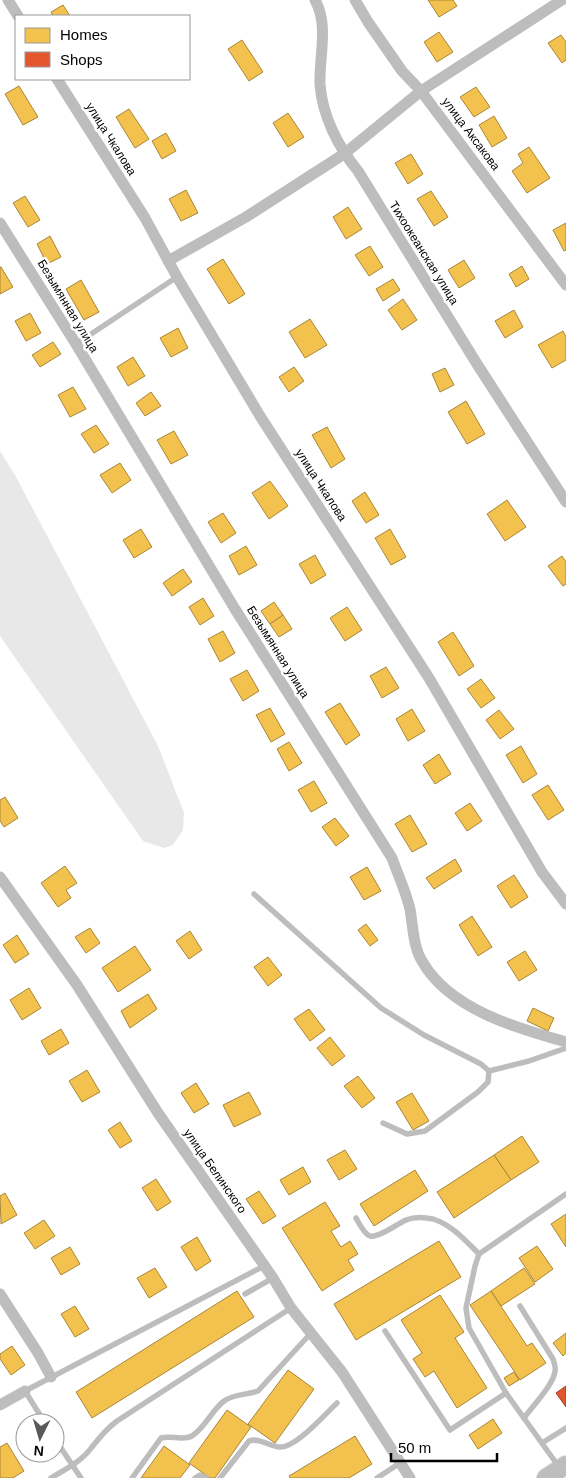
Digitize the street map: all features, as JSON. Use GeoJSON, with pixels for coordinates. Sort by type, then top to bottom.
{"type":"FeatureCollection","features":[{"type":"Feature","properties":{"kind":"street"},"geometry":{"type":"LineString","coordinates":[[8,0],[17,15]]}},
{"type":"Feature","properties":{"kind":"street","name":"Тихоокеанская улица"},"geometry":{"type":"LineString","coordinates":[[315,0],[321,10],[320,83],[322,102],[344,154],[358,172],[566,502]]}},
{"type":"Feature","properties":{"kind":"street","name":"улица Аксакова"},"geometry":{"type":"LineString","coordinates":[[355,0],[402,71],[421,90],[566,285]]}},
{"type":"Feature","properties":{"kind":"street"},"geometry":{"type":"LineString","coordinates":[[168,261],[246,217],[344,154],[421,90],[562,0]]}},
{"type":"Feature","properties":{"kind":"street","name":"улица Чкалова"},"geometry":{"type":"LineString","coordinates":[[58,80],[145,218],[177,277],[260,416],[429,678],[542,872],[566,904]]}},
{"type":"Feature","properties":{"kind":"street","name":"Безымянная улица"},"geometry":{"type":"LineString","coordinates":[[0,223],[76,344],[230,601],[392,858],[406,895],[417,950],[422,961],[449,992],[469,1005],[502,1022],[566,1042]]}},
{"type":"Feature","properties":{"kind":"street","name":"улица Белинского"},"geometry":{"type":"LineString","coordinates":[[0,876],[77,985],[158,1113],[273,1278],[291,1308],[342,1372],[410,1478]]}},
{"type":"Feature","properties":{"kind":"street"},"geometry":{"type":"LineString","coordinates":[[0,1294],[51,1377]]}},
{"type":"Feature","properties":{"kind":"street"},"geometry":{"type":"LineString","coordinates":[[0,1405],[25,1392]]}},
{"type":"Feature","properties":{"kind":"lane"},"geometry":{"type":"LineString","coordinates":[[76,344],[177,277]]}},
{"type":"Feature","properties":{"kind":"lane"},"geometry":{"type":"LineString","coordinates":[[254,894],[381,1008],[424,1035],[481,1064],[489,1071]]}},
{"type":"Feature","properties":{"kind":"lane"},"geometry":{"type":"LineString","coordinates":[[489,1071],[529,1061],[566,1048]]}},
{"type":"Feature","properties":{"kind":"lane"},"geometry":{"type":"LineString","coordinates":[[383,1123],[407,1134],[425,1131],[478,1092],[488,1082],[489,1071]]}},
{"type":"Feature","properties":{"kind":"lane"},"geometry":{"type":"LineString","coordinates":[[558,1471],[542,1443],[506,1393],[469,1328],[466,1308],[475,1266],[480,1254],[566,1194]]}},
{"type":"Feature","properties":{"kind":"lane"},"geometry":{"type":"LineString","coordinates":[[356,1218],[367,1234],[372,1236],[407,1220],[432,1219],[450,1226],[480,1254]]}},
{"type":"Feature","properties":{"kind":"lane"},"geometry":{"type":"LineString","coordinates":[[39,1413],[25,1392],[264,1266]]}},
{"type":"Feature","properties":{"kind":"lane"},"geometry":{"type":"LineString","coordinates":[[245,1294],[273,1278]]}},
{"type":"Feature","properties":{"kind":"lane"},"geometry":{"type":"LineString","coordinates":[[520,1306],[556,1367],[547,1388],[524,1418]]}},
{"type":"Feature","properties":{"kind":"lane"},"geometry":{"type":"LineString","coordinates":[[51,1478],[73,1465],[92,1448],[106,1429],[117,1420],[291,1308]]}},
{"type":"Feature","properties":{"kind":"lane"},"geometry":{"type":"LineString","coordinates":[[385,1331],[450,1430],[506,1393]]}},
{"type":"Feature","properties":{"kind":"lane"},"geometry":{"type":"LineString","coordinates":[[132,1478],[161,1438],[167,1436],[183,1439],[192,1436],[224,1401],[232,1397],[248,1395],[258,1391],[311,1333]]}},
{"type":"Feature","properties":{"kind":"lane"},"geometry":{"type":"LineString","coordinates":[[220,1478],[250,1441],[256,1439],[278,1447],[288,1446],[302,1436],[337,1403]]}},
{"type":"Feature","properties":{"kind":"lane"},"geometry":{"type":"LineString","coordinates":[[542,1443],[566,1428]]}},
{"type":"Feature","properties":{"kind":"lane"},"geometry":{"type":"LineString","coordinates":[[65,1453],[81,1478]]}},
{"type":"Feature","properties":{"kind":"lane"},"geometry":{"type":"LineString","coordinates":[[377,1478],[400,1463]]}},
{"type":"Feature","properties":{"kind":"lane"},"geometry":{"type":"LineString","coordinates":[[195,1478],[200,1475],[206,1478]]}},
{"type":"Feature","properties":{"kind":"shaded area"},"geometry":{"type":"Polygon","coordinates":[[[0,451],[15,475],[158,746],[184,813],[183,830],[173,845],[164,848],[143,841],[0,636],[0,451]]]}},
{"type":"Feature","properties":{"kind":"building: Homes"},"geometry":{"type":"Polygon","coordinates":[[[428,0],[453,0],[457,6],[439,17],[428,0]]]}},
{"type":"Feature","properties":{"kind":"building: Homes"},"geometry":{"type":"Polygon","coordinates":[[[63,5],[69,15],[52,15],[51,12],[63,5]]]}},
{"type":"Feature","properties":{"kind":"building: Homes"},"geometry":{"type":"Polygon","coordinates":[[[439,32],[453,52],[437,62],[424,42],[439,32]]]}},
{"type":"Feature","properties":{"kind":"building: Homes"},"geometry":{"type":"Polygon","coordinates":[[[561,35],[566,42],[566,60],[562,63],[548,43],[561,35]]]}},
{"type":"Feature","properties":{"kind":"building: Homes"},"geometry":{"type":"Polygon","coordinates":[[[242,40],[263,72],[249,81],[228,49],[242,40]]]}},
{"type":"Feature","properties":{"kind":"building: Homes"},"geometry":{"type":"Polygon","coordinates":[[[19,86],[38,117],[23,125],[5,94],[19,86]]]}},
{"type":"Feature","properties":{"kind":"building: Homes"},"geometry":{"type":"Polygon","coordinates":[[[476,87],[490,107],[474,117],[460,97],[476,87]]]}},
{"type":"Feature","properties":{"kind":"building: Homes"},"geometry":{"type":"Polygon","coordinates":[[[129,109],[149,139],[135,148],[116,117],[129,109]]]}},
{"type":"Feature","properties":{"kind":"building: Homes"},"geometry":{"type":"Polygon","coordinates":[[[288,113],[304,137],[288,147],[273,123],[288,113]]]}},
{"type":"Feature","properties":{"kind":"building: Homes"},"geometry":{"type":"Polygon","coordinates":[[[494,116],[507,138],[492,147],[479,125],[494,116]]]}},
{"type":"Feature","properties":{"kind":"building: Homes"},"geometry":{"type":"Polygon","coordinates":[[[166,133],[176,151],[162,159],[152,141],[166,133]]]}},
{"type":"Feature","properties":{"kind":"building: Homes"},"geometry":{"type":"Polygon","coordinates":[[[529,147],[550,178],[527,193],[512,171],[523,163],[518,154],[529,147]]]}},
{"type":"Feature","properties":{"kind":"building: Homes"},"geometry":{"type":"Polygon","coordinates":[[[411,154],[423,174],[408,184],[395,163],[411,154]]]}},
{"type":"Feature","properties":{"kind":"building: Homes"},"geometry":{"type":"Polygon","coordinates":[[[186,190],[198,213],[181,221],[169,199],[186,190]]]}},
{"type":"Feature","properties":{"kind":"building: Homes"},"geometry":{"type":"Polygon","coordinates":[[[431,191],[448,217],[434,226],[417,199],[431,191]]]}},
{"type":"Feature","properties":{"kind":"building: Homes"},"geometry":{"type":"Polygon","coordinates":[[[25,196],[40,220],[28,227],[13,203],[25,196]]]}},
{"type":"Feature","properties":{"kind":"building: Homes"},"geometry":{"type":"Polygon","coordinates":[[[348,207],[362,229],[346,239],[333,217],[348,207]]]}},
{"type":"Feature","properties":{"kind":"building: Homes"},"geometry":{"type":"Polygon","coordinates":[[[566,223],[566,250],[564,251],[553,230],[566,223]]]}},
{"type":"Feature","properties":{"kind":"building: Homes"},"geometry":{"type":"Polygon","coordinates":[[[50,236],[61,257],[47,264],[37,244],[50,236]]]}},
{"type":"Feature","properties":{"kind":"building: Homes"},"geometry":{"type":"Polygon","coordinates":[[[370,246],[383,267],[369,276],[355,255],[370,246]]]}},
{"type":"Feature","properties":{"kind":"building: Homes"},"geometry":{"type":"Polygon","coordinates":[[[223,259],[245,294],[229,304],[207,269],[223,259]]]}},
{"type":"Feature","properties":{"kind":"building: Homes"},"geometry":{"type":"Polygon","coordinates":[[[464,260],[475,278],[459,288],[448,270],[464,260]]]}},
{"type":"Feature","properties":{"kind":"building: Homes"},"geometry":{"type":"Polygon","coordinates":[[[522,266],[529,279],[516,287],[509,274],[522,266]]]}},
{"type":"Feature","properties":{"kind":"building: Homes"},"geometry":{"type":"Polygon","coordinates":[[[0,267],[13,287],[0,294],[0,267]]]}},
{"type":"Feature","properties":{"kind":"building: Homes"},"geometry":{"type":"Polygon","coordinates":[[[393,279],[400,290],[383,301],[376,289],[393,279]]]}},
{"type":"Feature","properties":{"kind":"building: Homes"},"geometry":{"type":"Polygon","coordinates":[[[81,280],[99,312],[84,320],[66,289],[81,280]]]}},
{"type":"Feature","properties":{"kind":"building: Homes"},"geometry":{"type":"Polygon","coordinates":[[[403,299],[417,320],[402,330],[388,310],[403,299]]]}},
{"type":"Feature","properties":{"kind":"building: Homes"},"geometry":{"type":"Polygon","coordinates":[[[514,310],[523,327],[505,338],[495,321],[514,310]]]}},
{"type":"Feature","properties":{"kind":"building: Homes"},"geometry":{"type":"Polygon","coordinates":[[[30,313],[41,333],[26,341],[15,321],[30,313]]]}},
{"type":"Feature","properties":{"kind":"building: Homes"},"geometry":{"type":"Polygon","coordinates":[[[310,319],[327,345],[305,358],[289,332],[310,319]]]}},
{"type":"Feature","properties":{"kind":"building: Homes"},"geometry":{"type":"Polygon","coordinates":[[[178,328],[188,348],[171,357],[160,338],[178,328]]]}},
{"type":"Feature","properties":{"kind":"building: Homes"},"geometry":{"type":"Polygon","coordinates":[[[563,331],[566,337],[566,360],[552,368],[538,345],[563,331]]]}},
{"type":"Feature","properties":{"kind":"building: Homes"},"geometry":{"type":"Polygon","coordinates":[[[53,342],[61,354],[40,367],[32,355],[53,342]]]}},
{"type":"Feature","properties":{"kind":"building: Homes"},"geometry":{"type":"Polygon","coordinates":[[[133,357],[145,376],[128,386],[117,367],[133,357]]]}},
{"type":"Feature","properties":{"kind":"building: Homes"},"geometry":{"type":"Polygon","coordinates":[[[294,367],[304,381],[289,392],[279,377],[294,367]]]}},
{"type":"Feature","properties":{"kind":"building: Homes"},"geometry":{"type":"Polygon","coordinates":[[[445,368],[454,385],[440,392],[432,374],[445,368]]]}},
{"type":"Feature","properties":{"kind":"building: Homes"},"geometry":{"type":"Polygon","coordinates":[[[73,387],[86,409],[70,417],[58,395],[73,387]]]}},
{"type":"Feature","properties":{"kind":"building: Homes"},"geometry":{"type":"Polygon","coordinates":[[[151,392],[161,406],[145,416],[136,403],[151,392]]]}},
{"type":"Feature","properties":{"kind":"building: Homes"},"geometry":{"type":"Polygon","coordinates":[[[466,401],[485,434],[467,444],[448,412],[466,401]]]}},
{"type":"Feature","properties":{"kind":"building: Homes"},"geometry":{"type":"Polygon","coordinates":[[[96,425],[109,444],[94,453],[81,434],[96,425]]]}},
{"type":"Feature","properties":{"kind":"building: Homes"},"geometry":{"type":"Polygon","coordinates":[[[327,427],[345,459],[331,468],[312,435],[327,427]]]}},
{"type":"Feature","properties":{"kind":"building: Homes"},"geometry":{"type":"Polygon","coordinates":[[[174,431],[188,455],[171,464],[157,440],[174,431]]]}},
{"type":"Feature","properties":{"kind":"building: Homes"},"geometry":{"type":"Polygon","coordinates":[[[120,463],[131,480],[112,493],[100,475],[120,463]]]}},
{"type":"Feature","properties":{"kind":"building: Homes"},"geometry":{"type":"Polygon","coordinates":[[[270,481],[288,506],[269,519],[252,493],[270,481]]]}},
{"type":"Feature","properties":{"kind":"building: Homes"},"geometry":{"type":"Polygon","coordinates":[[[365,492],[379,515],[366,523],[352,501],[365,492]]]}},
{"type":"Feature","properties":{"kind":"building: Homes"},"geometry":{"type":"Polygon","coordinates":[[[507,500],[526,527],[505,541],[487,514],[507,500]]]}},
{"type":"Feature","properties":{"kind":"building: Homes"},"geometry":{"type":"Polygon","coordinates":[[[223,513],[236,533],[221,543],[208,522],[223,513]]]}},
{"type":"Feature","properties":{"kind":"building: Homes"},"geometry":{"type":"Polygon","coordinates":[[[141,529],[152,547],[134,558],[123,540],[141,529]]]}},
{"type":"Feature","properties":{"kind":"building: Homes"},"geometry":{"type":"Polygon","coordinates":[[[390,529],[406,557],[391,565],[375,538],[390,529]]]}},
{"type":"Feature","properties":{"kind":"building: Homes"},"geometry":{"type":"Polygon","coordinates":[[[246,546],[257,565],[239,575],[229,556],[246,546]]]}},
{"type":"Feature","properties":{"kind":"building: Homes"},"geometry":{"type":"Polygon","coordinates":[[[315,555],[326,575],[311,584],[299,564],[315,555]]]}},
{"type":"Feature","properties":{"kind":"building: Homes"},"geometry":{"type":"Polygon","coordinates":[[[562,556],[566,562],[566,584],[563,586],[548,566],[562,556]]]}},
{"type":"Feature","properties":{"kind":"building: Homes"},"geometry":{"type":"Polygon","coordinates":[[[183,569],[192,582],[172,596],[163,583],[183,569]]]}},
{"type":"Feature","properties":{"kind":"building: Homes"},"geometry":{"type":"Polygon","coordinates":[[[203,598],[214,616],[200,625],[189,607],[203,598]]]}},
{"type":"Feature","properties":{"kind":"building: Homes"},"geometry":{"type":"Polygon","coordinates":[[[274,602],[283,615],[270,624],[261,611],[274,602]]]}},
{"type":"Feature","properties":{"kind":"building: Homes"},"geometry":{"type":"Polygon","coordinates":[[[347,607],[362,630],[345,641],[330,618],[347,607]]]}},
{"type":"Feature","properties":{"kind":"building: Homes"},"geometry":{"type":"Polygon","coordinates":[[[283,615],[292,629],[279,637],[270,624],[283,615]]]}},
{"type":"Feature","properties":{"kind":"building: Homes"},"geometry":{"type":"Polygon","coordinates":[[[223,631],[235,653],[220,662],[208,639],[223,631]]]}},
{"type":"Feature","properties":{"kind":"building: Homes"},"geometry":{"type":"Polygon","coordinates":[[[453,632],[474,666],[459,676],[438,642],[453,632]]]}},
{"type":"Feature","properties":{"kind":"building: Homes"},"geometry":{"type":"Polygon","coordinates":[[[386,667],[399,688],[382,698],[370,676],[386,667]]]}},
{"type":"Feature","properties":{"kind":"building: Homes"},"geometry":{"type":"Polygon","coordinates":[[[247,670],[259,691],[243,701],[230,679],[247,670]]]}},
{"type":"Feature","properties":{"kind":"building: Homes"},"geometry":{"type":"Polygon","coordinates":[[[481,679],[495,698],[481,708],[467,689],[481,679]]]}},
{"type":"Feature","properties":{"kind":"building: Homes"},"geometry":{"type":"Polygon","coordinates":[[[340,703],[360,735],[346,745],[325,712],[340,703]]]}},
{"type":"Feature","properties":{"kind":"building: Homes"},"geometry":{"type":"Polygon","coordinates":[[[270,708],[285,734],[271,742],[256,715],[270,708]]]}},
{"type":"Feature","properties":{"kind":"building: Homes"},"geometry":{"type":"Polygon","coordinates":[[[412,709],[425,731],[408,741],[396,719],[412,709]]]}},
{"type":"Feature","properties":{"kind":"building: Homes"},"geometry":{"type":"Polygon","coordinates":[[[499,710],[514,729],[500,739],[486,720],[499,710]]]}},
{"type":"Feature","properties":{"kind":"building: Homes"},"geometry":{"type":"Polygon","coordinates":[[[289,742],[302,763],[289,771],[277,749],[289,742]]]}},
{"type":"Feature","properties":{"kind":"building: Homes"},"geometry":{"type":"Polygon","coordinates":[[[521,746],[537,774],[523,783],[506,755],[521,746]]]}},
{"type":"Feature","properties":{"kind":"building: Homes"},"geometry":{"type":"Polygon","coordinates":[[[439,754],[451,774],[435,784],[423,765],[439,754]]]}},
{"type":"Feature","properties":{"kind":"building: Homes"},"geometry":{"type":"Polygon","coordinates":[[[314,781],[327,803],[311,812],[298,790],[314,781]]]}},
{"type":"Feature","properties":{"kind":"building: Homes"},"geometry":{"type":"Polygon","coordinates":[[[548,785],[564,810],[548,820],[532,795],[548,785]]]}},
{"type":"Feature","properties":{"kind":"building: Homes"},"geometry":{"type":"Polygon","coordinates":[[[5,797],[18,818],[4,827],[0,821],[0,800],[5,797]]]}},
{"type":"Feature","properties":{"kind":"building: Homes"},"geometry":{"type":"Polygon","coordinates":[[[470,803],[482,821],[467,831],[455,813],[470,803]]]}},
{"type":"Feature","properties":{"kind":"building: Homes"},"geometry":{"type":"Polygon","coordinates":[[[410,815],[427,844],[412,852],[395,824],[410,815]]]}},
{"type":"Feature","properties":{"kind":"building: Homes"},"geometry":{"type":"Polygon","coordinates":[[[335,818],[349,836],[336,846],[322,827],[335,818]]]}},
{"type":"Feature","properties":{"kind":"building: Homes"},"geometry":{"type":"Polygon","coordinates":[[[455,859],[462,871],[434,889],[426,878],[455,859]]]}},
{"type":"Feature","properties":{"kind":"building: Homes"},"geometry":{"type":"Polygon","coordinates":[[[65,866],[77,883],[66,890],[71,898],[58,907],[41,883],[65,866]]]}},
{"type":"Feature","properties":{"kind":"building: Homes"},"geometry":{"type":"Polygon","coordinates":[[[367,867],[381,891],[364,900],[350,877],[367,867]]]}},
{"type":"Feature","properties":{"kind":"building: Homes"},"geometry":{"type":"Polygon","coordinates":[[[514,875],[528,897],[511,908],[497,886],[514,875]]]}},
{"type":"Feature","properties":{"kind":"building: Homes"},"geometry":{"type":"Polygon","coordinates":[[[472,916],[492,947],[478,956],[459,925],[472,916]]]}},
{"type":"Feature","properties":{"kind":"building: Homes"},"geometry":{"type":"Polygon","coordinates":[[[366,924],[378,940],[370,946],[358,930],[366,924]]]}},
{"type":"Feature","properties":{"kind":"building: Homes"},"geometry":{"type":"Polygon","coordinates":[[[90,928],[100,943],[86,953],[75,937],[90,928]]]}},
{"type":"Feature","properties":{"kind":"building: Homes"},"geometry":{"type":"Polygon","coordinates":[[[190,931],[202,950],[189,959],[176,941],[190,931]]]}},
{"type":"Feature","properties":{"kind":"building: Homes"},"geometry":{"type":"Polygon","coordinates":[[[17,935],[29,954],[15,963],[3,945],[17,935]]]}},
{"type":"Feature","properties":{"kind":"building: Homes"},"geometry":{"type":"Polygon","coordinates":[[[135,946],[151,970],[118,992],[102,968],[135,946]]]}},
{"type":"Feature","properties":{"kind":"building: Homes"},"geometry":{"type":"Polygon","coordinates":[[[525,951],[537,970],[519,981],[507,962],[525,951]]]}},
{"type":"Feature","properties":{"kind":"building: Homes"},"geometry":{"type":"Polygon","coordinates":[[[268,957],[282,975],[268,986],[254,967],[268,957]]]}},
{"type":"Feature","properties":{"kind":"building: Homes"},"geometry":{"type":"Polygon","coordinates":[[[29,988],[41,1008],[22,1020],[10,1000],[29,988]]]}},
{"type":"Feature","properties":{"kind":"building: Homes"},"geometry":{"type":"Polygon","coordinates":[[[148,994],[157,1009],[130,1028],[121,1011],[148,994]]]}},
{"type":"Feature","properties":{"kind":"building: Homes"},"geometry":{"type":"Polygon","coordinates":[[[533,1008],[554,1018],[548,1031],[527,1021],[533,1008]]]}},
{"type":"Feature","properties":{"kind":"building: Homes"},"geometry":{"type":"Polygon","coordinates":[[[309,1009],[325,1030],[310,1041],[294,1019],[309,1009]]]}},
{"type":"Feature","properties":{"kind":"building: Homes"},"geometry":{"type":"Polygon","coordinates":[[[61,1029],[69,1043],[49,1055],[41,1041],[61,1029]]]}},
{"type":"Feature","properties":{"kind":"building: Homes"},"geometry":{"type":"Polygon","coordinates":[[[330,1037],[345,1056],[332,1066],[317,1048],[330,1037]]]}},
{"type":"Feature","properties":{"kind":"building: Homes"},"geometry":{"type":"Polygon","coordinates":[[[87,1070],[100,1092],[82,1102],[69,1081],[87,1070]]]}},
{"type":"Feature","properties":{"kind":"building: Homes"},"geometry":{"type":"Polygon","coordinates":[[[358,1076],[375,1098],[362,1108],[344,1086],[358,1076]]]}},
{"type":"Feature","properties":{"kind":"building: Homes"},"geometry":{"type":"Polygon","coordinates":[[[196,1083],[209,1104],[194,1113],[181,1093],[196,1083]]]}},
{"type":"Feature","properties":{"kind":"building: Homes"},"geometry":{"type":"Polygon","coordinates":[[[249,1092],[261,1114],[234,1127],[223,1105],[249,1092]]]}},
{"type":"Feature","properties":{"kind":"building: Homes"},"geometry":{"type":"Polygon","coordinates":[[[412,1093],[429,1121],[413,1130],[396,1102],[412,1093]]]}},
{"type":"Feature","properties":{"kind":"building: Homes"},"geometry":{"type":"Polygon","coordinates":[[[120,1122],[132,1141],[120,1148],[108,1130],[120,1122]]]}},
{"type":"Feature","properties":{"kind":"building: Homes"},"geometry":{"type":"Polygon","coordinates":[[[522,1136],[539,1162],[511,1180],[494,1155],[522,1136]]]}},
{"type":"Feature","properties":{"kind":"building: Homes"},"geometry":{"type":"Polygon","coordinates":[[[345,1150],[357,1169],[339,1180],[327,1160],[345,1150]]]}},
{"type":"Feature","properties":{"kind":"building: Homes"},"geometry":{"type":"Polygon","coordinates":[[[494,1155],[511,1180],[454,1218],[437,1192],[494,1155]]]}},
{"type":"Feature","properties":{"kind":"building: Homes"},"geometry":{"type":"Polygon","coordinates":[[[303,1167],[311,1182],[289,1195],[280,1180],[303,1167]]]}},
{"type":"Feature","properties":{"kind":"building: Homes"},"geometry":{"type":"Polygon","coordinates":[[[415,1170],[428,1191],[374,1226],[360,1204],[415,1170]]]}},
{"type":"Feature","properties":{"kind":"building: Homes"},"geometry":{"type":"Polygon","coordinates":[[[156,1179],[171,1202],[157,1211],[142,1188],[156,1179]]]}},
{"type":"Feature","properties":{"kind":"building: Homes"},"geometry":{"type":"Polygon","coordinates":[[[259,1191],[276,1216],[263,1224],[246,1199],[259,1191]]]}},
{"type":"Feature","properties":{"kind":"building: Homes"},"geometry":{"type":"Polygon","coordinates":[[[5,1193],[17,1215],[1,1224],[0,1196],[5,1193]]]}},
{"type":"Feature","properties":{"kind":"building: Homes"},"geometry":{"type":"Polygon","coordinates":[[[325,1202],[340,1226],[331,1231],[341,1247],[350,1241],[358,1254],[348,1260],[354,1270],[322,1291],[282,1228],[325,1202]]]}},
{"type":"Feature","properties":{"kind":"building: Homes"},"geometry":{"type":"Polygon","coordinates":[[[566,1214],[566,1247],[551,1224],[566,1214]]]}},
{"type":"Feature","properties":{"kind":"building: Homes"},"geometry":{"type":"Polygon","coordinates":[[[44,1220],[55,1236],[35,1249],[24,1233],[44,1220]]]}},
{"type":"Feature","properties":{"kind":"building: Homes"},"geometry":{"type":"Polygon","coordinates":[[[197,1237],[211,1261],[196,1271],[181,1247],[197,1237]]]}},
{"type":"Feature","properties":{"kind":"building: Homes"},"geometry":{"type":"Polygon","coordinates":[[[439,1241],[461,1277],[356,1340],[334,1304],[439,1241]]]}},
{"type":"Feature","properties":{"kind":"building: Homes"},"geometry":{"type":"Polygon","coordinates":[[[537,1246],[553,1269],[535,1282],[519,1258],[537,1246]]]}},
{"type":"Feature","properties":{"kind":"building: Homes"},"geometry":{"type":"Polygon","coordinates":[[[70,1247],[80,1264],[61,1275],[51,1258],[70,1247]]]}},
{"type":"Feature","properties":{"kind":"building: Homes"},"geometry":{"type":"Polygon","coordinates":[[[155,1268],[167,1287],[149,1298],[137,1278],[155,1268]]]}},
{"type":"Feature","properties":{"kind":"building: Homes"},"geometry":{"type":"Polygon","coordinates":[[[524,1268],[535,1284],[501,1306],[491,1291],[524,1268]]]}},
{"type":"Feature","properties":{"kind":"building: Homes"},"geometry":{"type":"Polygon","coordinates":[[[237,1291],[254,1317],[92,1418],[76,1392],[237,1291]]]}},
{"type":"Feature","properties":{"kind":"building: Homes"},"geometry":{"type":"Polygon","coordinates":[[[491,1291],[527,1346],[532,1343],[546,1363],[520,1380],[470,1305],[491,1291]]]}},
{"type":"Feature","properties":{"kind":"building: Homes"},"geometry":{"type":"Polygon","coordinates":[[[440,1295],[464,1332],[455,1338],[487,1388],[457,1408],[434,1371],[425,1377],[413,1359],[422,1353],[401,1320],[440,1295]]]}},
{"type":"Feature","properties":{"kind":"building: Homes"},"geometry":{"type":"Polygon","coordinates":[[[75,1306],[89,1329],[75,1337],[61,1314],[75,1306]]]}},
{"type":"Feature","properties":{"kind":"building: Homes"},"geometry":{"type":"Polygon","coordinates":[[[566,1333],[566,1353],[563,1356],[553,1343],[566,1333]]]}},
{"type":"Feature","properties":{"kind":"building: Homes"},"geometry":{"type":"Polygon","coordinates":[[[12,1346],[25,1365],[11,1375],[0,1359],[0,1354],[12,1346]]]}},
{"type":"Feature","properties":{"kind":"building: Homes"},"geometry":{"type":"Polygon","coordinates":[[[288,1370],[314,1389],[275,1443],[248,1424],[288,1370]]]}},
{"type":"Feature","properties":{"kind":"building: Homes"},"geometry":{"type":"Polygon","coordinates":[[[514,1372],[519,1380],[509,1386],[504,1378],[514,1372]]]}},
{"type":"Feature","properties":{"kind":"building: Homes"},"geometry":{"type":"Polygon","coordinates":[[[227,1410],[251,1427],[215,1478],[210,1478],[189,1463],[227,1410]]]}},
{"type":"Feature","properties":{"kind":"building: Homes"},"geometry":{"type":"Polygon","coordinates":[[[493,1419],[502,1433],[478,1449],[469,1435],[493,1419]]]}},
{"type":"Feature","properties":{"kind":"building: Homes"},"geometry":{"type":"Polygon","coordinates":[[[355,1436],[372,1464],[349,1478],[290,1478],[289,1476],[355,1436]]]}},
{"type":"Feature","properties":{"kind":"building: Homes"},"geometry":{"type":"Polygon","coordinates":[[[7,1443],[15,1456],[15,1463],[19,1463],[24,1471],[13,1478],[0,1478],[0,1447],[7,1443]]]}},
{"type":"Feature","properties":{"kind":"building: Homes"},"geometry":{"type":"Polygon","coordinates":[[[164,1446],[190,1465],[180,1478],[141,1478],[164,1446]]]}},
{"type":"Feature","properties":{"kind":"building: Shops"},"geometry":{"type":"Polygon","coordinates":[[[566,1386],[566,1407],[556,1393],[566,1386]]]}}]}
